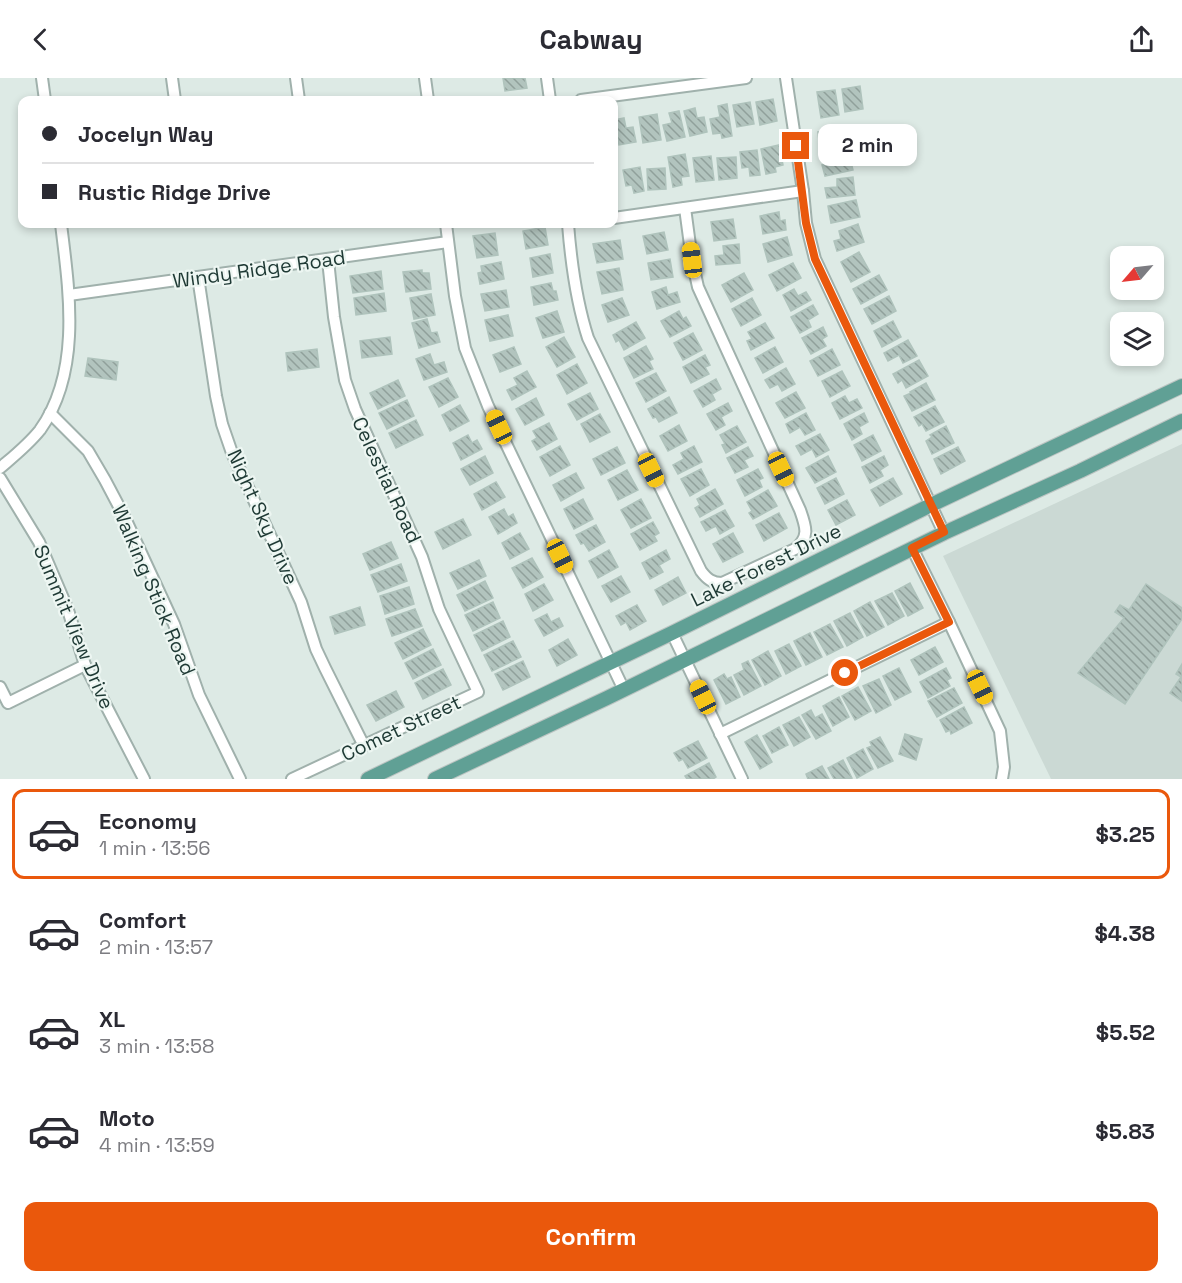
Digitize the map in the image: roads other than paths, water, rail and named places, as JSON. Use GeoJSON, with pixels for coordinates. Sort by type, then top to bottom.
{"type":"FeatureCollection","features":[{"type":"Feature","properties":{"kind":"main road","name":"Lake Forest Drive"},"geometry":{"type":"LineString","coordinates":[[368,779],[612,663],[931,505],[1182,386]]}},
{"type":"Feature","properties":{"kind":"main road"},"geometry":{"type":"LineString","coordinates":[[435,779],[624,690],[944,532],[1080,471],[1182,421]]}},
{"type":"Feature","properties":{"kind":"street"},"geometry":{"type":"LineString","coordinates":[[42,78],[44,96]]}},
{"type":"Feature","properties":{"kind":"street"},"geometry":{"type":"LineString","coordinates":[[172,78],[174,96]]}},
{"type":"Feature","properties":{"kind":"street"},"geometry":{"type":"LineString","coordinates":[[296,78],[298,96]]}},
{"type":"Feature","properties":{"kind":"street"},"geometry":{"type":"LineString","coordinates":[[425,78],[427,96]]}},
{"type":"Feature","properties":{"kind":"street"},"geometry":{"type":"LineString","coordinates":[[547,78],[549,96]]}},
{"type":"Feature","properties":{"kind":"street"},"geometry":{"type":"LineString","coordinates":[[602,96],[666,84],[746,78]]}},
{"type":"Feature","properties":{"kind":"street"},"geometry":{"type":"LineString","coordinates":[[786,78],[806,223],[815,259],[944,532]]}},
{"type":"Feature","properties":{"kind":"street"},"geometry":{"type":"LineString","coordinates":[[618,217],[803,191]]}},
{"type":"Feature","properties":{"kind":"street"},"geometry":{"type":"LineString","coordinates":[[571,228],[570,252],[588,338],[701,572],[706,579],[722,583],[795,549],[802,543],[806,530],[800,510],[698,287],[692,260],[686,208]]}},
{"type":"Feature","properties":{"kind":"street"},"geometry":{"type":"LineString","coordinates":[[0,468],[27,445],[40,429],[50,413],[60,387],[68,342],[69,295],[61,228]]}},
{"type":"Feature","properties":{"kind":"street"},"geometry":{"type":"LineString","coordinates":[[446,228],[455,296],[465,348],[488,406],[624,690]]}},
{"type":"Feature","properties":{"kind":"street","name":"Windy Ridge Road"},"geometry":{"type":"LineString","coordinates":[[69,295],[448,242]]}},
{"type":"Feature","properties":{"kind":"street","name":"Celestial Road"},"geometry":{"type":"LineString","coordinates":[[328,260],[334,317],[345,380],[351,399],[422,557],[440,609],[478,692]]}},
{"type":"Feature","properties":{"kind":"street","name":"Night Sky Drive"},"geometry":{"type":"LineString","coordinates":[[198,278],[216,396],[232,453],[301,602],[316,649],[364,746]]}},
{"type":"Feature","properties":{"kind":"street","name":"Walking Stick Road"},"geometry":{"type":"LineString","coordinates":[[50,413],[88,451],[124,516],[174,624],[199,695],[240,779]]}},
{"type":"Feature","properties":{"kind":"street","name":"Summit View Drive"},"geometry":{"type":"LineString","coordinates":[[0,478],[39,542],[68,610],[85,665],[144,779]]}},
{"type":"Feature","properties":{"kind":"street"},"geometry":{"type":"LineString","coordinates":[[912,548],[1000,731],[1004,767],[1002,779]]}},
{"type":"Feature","properties":{"kind":"street"},"geometry":{"type":"LineString","coordinates":[[720,734],[949,622]]}},
{"type":"Feature","properties":{"kind":"street"},"geometry":{"type":"LineString","coordinates":[[672,633],[742,779]]}},
{"type":"Feature","properties":{"kind":"street"},"geometry":{"type":"LineString","coordinates":[[0,687],[8,703],[85,665]]}},
{"type":"Feature","properties":{"kind":"street","name":"Comet Street"},"geometry":{"type":"LineString","coordinates":[[292,779],[478,692]]}}]}
